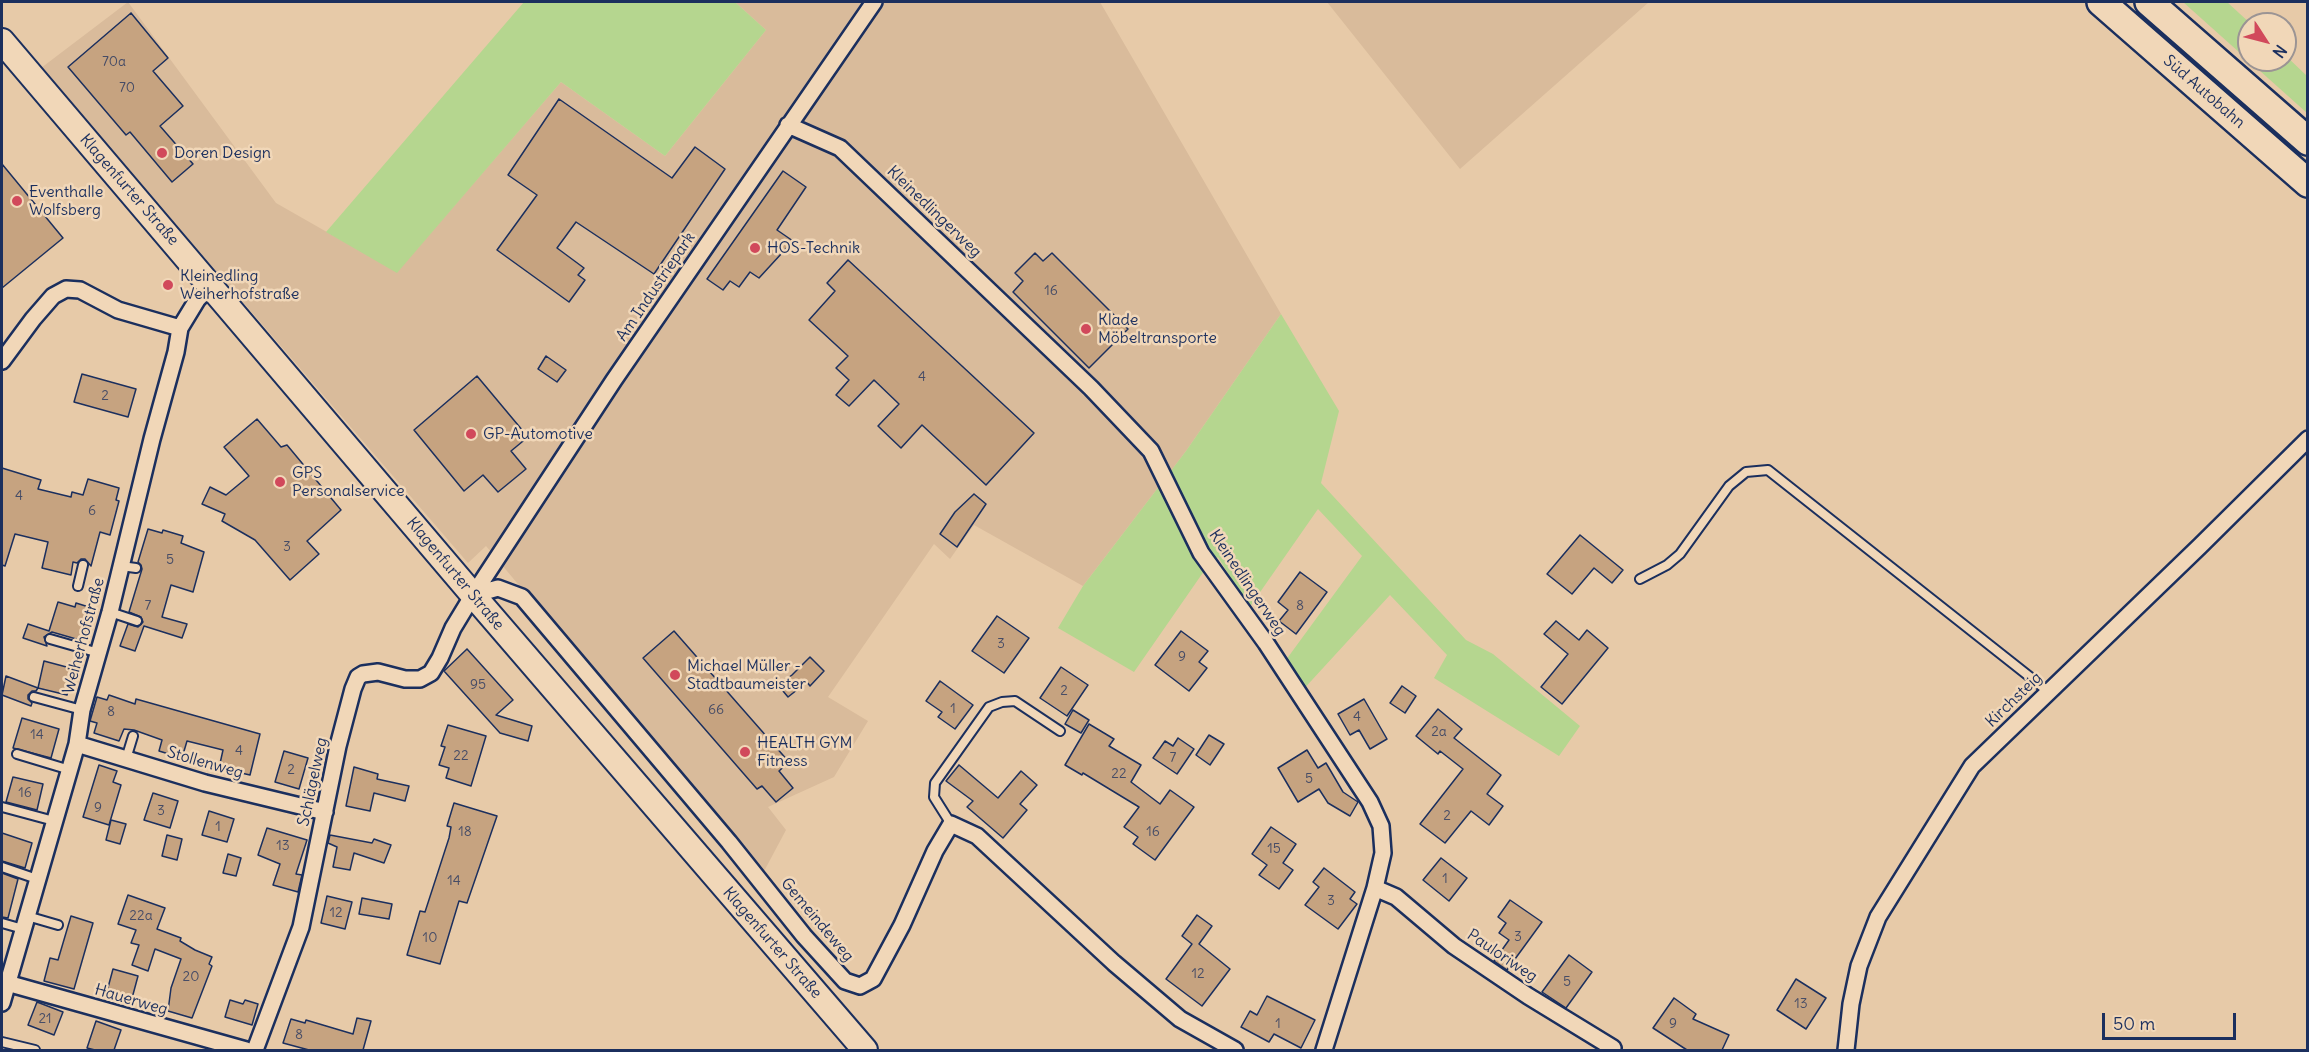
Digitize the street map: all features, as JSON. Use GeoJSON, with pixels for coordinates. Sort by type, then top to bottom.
{"type":"FeatureCollection","features":[{"type":"Feature","properties":{"kind":"highway","name":"Süd Autobahn"},"geometry":{"type":"LineString","coordinates":[[2101,2],[2307,183]]}},
{"type":"Feature","properties":{"kind":"highway","name":"Süd Autobahn"},"geometry":{"type":"LineString","coordinates":[[2149,2],[2307,141]]}},
{"type":"Feature","properties":{"kind":"main road","name":"Klagenfurter Straße"},"geometry":{"type":"LineString","coordinates":[[2,41],[473,595],[865,1050]]}},
{"type":"Feature","properties":{"kind":"street","name":"Am Industriepark"},"geometry":{"type":"LineString","coordinates":[[473,595],[614,380],[874,2]]}},
{"type":"Feature","properties":{"kind":"street","name":"Kleinedlingerweg"},"geometry":{"type":"LineString","coordinates":[[788,125],[840,148],[1083,380],[1151,451],[1201,553],[1266,643],[1370,802],[1381,826],[1383,853],[1375,888],[1324,1050]]}},
{"type":"Feature","properties":{"kind":"street","name":"Weiherhofstraße"},"geometry":{"type":"LineString","coordinates":[[2,1003],[4,983],[25,923],[70,770],[82,710],[110,612],[128,567],[152,439],[176,352],[180,328],[197,300],[210,286]]}},
{"type":"Feature","properties":{"kind":"street"},"geometry":{"type":"LineString","coordinates":[[2,361],[53,296],[66,289],[80,290],[118,309],[180,328]]}},
{"type":"Feature","properties":{"kind":"street","name":"Kirchsteig"},"geometry":{"type":"LineString","coordinates":[[1846,1050],[1851,1004],[1859,966],[1878,917],[1972,766],[2307,439]]}},
{"type":"Feature","properties":{"kind":"street","name":"Gemeindeweg"},"geometry":{"type":"LineString","coordinates":[[473,595],[498,588],[522,597],[729,842],[804,936],[845,981],[860,986],[873,979],[902,925],[935,850],[951,824]]}},
{"type":"Feature","properties":{"kind":"street","name":"Schlägelweg"},"geometry":{"type":"LineString","coordinates":[[255,1050],[301,927],[338,746],[358,677],[378,672],[405,679],[420,679],[431,673],[453,628],[473,595]]}},
{"type":"Feature","properties":{"kind":"street","name":"Stollenweg"},"geometry":{"type":"LineString","coordinates":[[77,744],[205,783],[325,812]]}},
{"type":"Feature","properties":{"kind":"street"},"geometry":{"type":"LineString","coordinates":[[951,824],[977,836],[1114,963],[1180,1018],[1235,1050]]}},
{"type":"Feature","properties":{"kind":"street","name":"Pauloriweg"},"geometry":{"type":"LineString","coordinates":[[1375,888],[1396,897],[1454,946],[1528,996],[1613,1048]]}},
{"type":"Feature","properties":{"kind":"street","name":"Hauerweg"},"geometry":{"type":"LineString","coordinates":[[4,983],[246,1050]]}},
{"type":"Feature","properties":{"kind":"lane"},"geometry":{"type":"LineString","coordinates":[[1640,579],[1667,565],[1680,554],[1729,486],[1746,472],[1768,470],[2049,692]]}},
{"type":"Feature","properties":{"kind":"lane"},"geometry":{"type":"LineString","coordinates":[[78,586],[83,565]]}},
{"type":"Feature","properties":{"kind":"lane"},"geometry":{"type":"LineString","coordinates":[[110,612],[137,621]]}},
{"type":"Feature","properties":{"kind":"lane"},"geometry":{"type":"LineString","coordinates":[[50,639],[99,654]]}},
{"type":"Feature","properties":{"kind":"lane"},"geometry":{"type":"LineString","coordinates":[[34,698],[82,710]]}},
{"type":"Feature","properties":{"kind":"lane"},"geometry":{"type":"LineString","coordinates":[[951,824],[934,797],[935,783],[989,708],[1002,702],[1015,701],[1060,731]]}},
{"type":"Feature","properties":{"kind":"lane"},"geometry":{"type":"LineString","coordinates":[[126,759],[133,736]]}},
{"type":"Feature","properties":{"kind":"lane"},"geometry":{"type":"LineString","coordinates":[[16,754],[70,770]]}},
{"type":"Feature","properties":{"kind":"lane"},"geometry":{"type":"LineString","coordinates":[[2,807],[54,821]]}},
{"type":"Feature","properties":{"kind":"lane"},"geometry":{"type":"LineString","coordinates":[[2,867],[37,879]]}},
{"type":"Feature","properties":{"kind":"lane"},"geometry":{"type":"LineString","coordinates":[[2,923],[58,925]]}},
{"type":"Feature","properties":{"kind":"lane"},"geometry":{"type":"LineString","coordinates":[[2,1042],[35,1050]]}},
{"type":"Feature","properties":{"kind":"shaded area"},"geometry":{"type":"Polygon","coordinates":[[[128,2],[276,203],[397,272],[561,82],[665,156],[766,30],[735,2],[1100,2],[1281,314],[1186,451],[1083,586],[974,525],[950,559],[934,544],[828,697],[868,721],[834,777],[768,807],[786,830],[762,875],[486,546],[468,563],[41,68],[128,2]]]}},
{"type":"Feature","properties":{"kind":"shaded area"},"geometry":{"type":"Polygon","coordinates":[[[1327,2],[1649,2],[1460,169],[1327,2]]]}},
{"type":"Feature","properties":{"kind":"green space"},"geometry":{"type":"Polygon","coordinates":[[[524,2],[735,2],[766,30],[665,156],[561,82],[397,273],[326,232],[524,2]]]}},
{"type":"Feature","properties":{"kind":"green space"},"geometry":{"type":"Polygon","coordinates":[[[2183,2],[2227,2],[2238,12],[2237,50],[2183,2]]]}},
{"type":"Feature","properties":{"kind":"green space"},"geometry":{"type":"Polygon","coordinates":[[[2297,66],[2307,76],[2307,113],[2261,72],[2297,72],[2297,66]]]}},
{"type":"Feature","properties":{"kind":"green space"},"geometry":{"type":"Polygon","coordinates":[[[1281,314],[1339,411],[1321,483],[1466,640],[1493,654],[1580,726],[1559,756],[1434,678],[1447,655],[1390,595],[1301,692],[1283,664],[1362,556],[1318,509],[1249,608],[1218,557],[1202,574],[1134,672],[1058,628],[1083,586],[1186,451],[1281,314]]]}},
{"type":"Feature","properties":{"kind":"building"},"geometry":{"type":"Polygon","coordinates":[[[131,13],[168,58],[153,71],[183,106],[160,126],[193,164],[172,182],[130,132],[126,135],[68,67],[131,13]]]}},
{"type":"Feature","properties":{"kind":"building"},"geometry":{"type":"Polygon","coordinates":[[[559,99],[672,178],[695,147],[725,169],[654,274],[576,222],[557,248],[584,268],[578,275],[585,280],[569,302],[497,250],[537,195],[508,175],[559,99]]]}},
{"type":"Feature","properties":{"kind":"building","name":"Eventhalle Wolfsberg"},"geometry":{"type":"Polygon","coordinates":[[[2,164],[63,238],[2,288],[2,164]]]}},
{"type":"Feature","properties":{"kind":"building"},"geometry":{"type":"Polygon","coordinates":[[[783,171],[806,187],[777,230],[793,241],[759,278],[750,272],[739,287],[730,281],[723,290],[707,279],[783,171]]]}},
{"type":"Feature","properties":{"kind":"building"},"geometry":{"type":"Polygon","coordinates":[[[1035,253],[1043,261],[1052,253],[1128,329],[1089,368],[1013,292],[1023,281],[1015,273],[1035,253]]]}},
{"type":"Feature","properties":{"kind":"building"},"geometry":{"type":"Polygon","coordinates":[[[848,260],[1034,433],[986,485],[922,425],[901,448],[878,426],[899,404],[874,380],[849,406],[836,395],[849,380],[836,368],[848,356],[809,320],[835,291],[827,283],[848,260]]]}},
{"type":"Feature","properties":{"kind":"building"},"geometry":{"type":"Polygon","coordinates":[[[546,356],[566,370],[557,382],[538,369],[546,356]]]}},
{"type":"Feature","properties":{"kind":"building"},"geometry":{"type":"Polygon","coordinates":[[[82,374],[136,389],[128,417],[74,402],[82,374]]]}},
{"type":"Feature","properties":{"kind":"building","name":"GP-Automotive"},"geometry":{"type":"Polygon","coordinates":[[[477,376],[528,437],[511,451],[526,469],[498,492],[483,475],[464,491],[414,430],[477,376]]]}},
{"type":"Feature","properties":{"kind":"building","name":"GPS Personalservice"},"geometry":{"type":"Polygon","coordinates":[[[257,419],[281,447],[287,445],[341,510],[307,541],[319,554],[290,580],[255,540],[222,521],[225,514],[202,504],[210,487],[226,495],[249,476],[224,447],[257,419]]]}},
{"type":"Feature","properties":{"kind":"building"},"geometry":{"type":"Polygon","coordinates":[[[2,468],[41,480],[38,489],[71,497],[72,492],[83,495],[88,479],[119,488],[116,500],[119,501],[110,535],[100,532],[91,566],[85,559],[77,563],[73,562],[71,575],[42,568],[48,542],[15,534],[5,566],[2,565],[2,468]]]}},
{"type":"Feature","properties":{"kind":"building"},"geometry":{"type":"Polygon","coordinates":[[[974,494],[986,504],[957,547],[940,534],[955,512],[974,494]]]}},
{"type":"Feature","properties":{"kind":"building"},"geometry":{"type":"Polygon","coordinates":[[[148,529],[162,533],[163,530],[183,536],[181,543],[204,552],[193,592],[171,585],[162,617],[187,624],[182,638],[144,626],[135,651],[120,646],[128,624],[138,627],[143,622],[141,617],[129,612],[142,569],[138,562],[148,529]]]}},
{"type":"Feature","properties":{"kind":"building"},"geometry":{"type":"Polygon","coordinates":[[[1580,535],[1623,570],[1612,583],[1594,568],[1572,594],[1547,574],[1580,535]]]}},
{"type":"Feature","properties":{"kind":"building"},"geometry":{"type":"Polygon","coordinates":[[[1300,572],[1327,592],[1296,634],[1279,621],[1288,610],[1278,602],[1300,572]]]}},
{"type":"Feature","properties":{"kind":"building"},"geometry":{"type":"Polygon","coordinates":[[[58,602],[75,607],[76,603],[92,608],[83,641],[52,632],[44,637],[47,646],[23,638],[28,624],[49,631],[58,602]]]}},
{"type":"Feature","properties":{"kind":"building"},"geometry":{"type":"Polygon","coordinates":[[[997,616],[1029,638],[1004,673],[972,651],[997,616]]]}},
{"type":"Feature","properties":{"kind":"building"},"geometry":{"type":"Polygon","coordinates":[[[1556,621],[1579,640],[1587,630],[1608,648],[1562,704],[1541,687],[1568,654],[1544,634],[1556,621]]]}},
{"type":"Feature","properties":{"kind":"building"},"geometry":{"type":"Polygon","coordinates":[[[674,631],[789,762],[779,771],[793,788],[776,802],[762,786],[757,789],[643,658],[674,631]]]}},
{"type":"Feature","properties":{"kind":"building"},"geometry":{"type":"Polygon","coordinates":[[[1181,631],[1208,651],[1199,662],[1207,668],[1189,691],[1155,665],[1181,631]]]}},
{"type":"Feature","properties":{"kind":"building"},"geometry":{"type":"Polygon","coordinates":[[[467,649],[513,700],[496,715],[532,726],[528,741],[500,733],[444,671],[467,649]]]}},
{"type":"Feature","properties":{"kind":"building"},"geometry":{"type":"Polygon","coordinates":[[[810,657],[824,671],[810,686],[807,682],[788,697],[778,685],[810,657]]]}},
{"type":"Feature","properties":{"kind":"building"},"geometry":{"type":"Polygon","coordinates":[[[44,661],[74,669],[67,695],[38,688],[44,661]]]}},
{"type":"Feature","properties":{"kind":"building"},"geometry":{"type":"Polygon","coordinates":[[[1061,667],[1088,685],[1067,716],[1040,698],[1061,667]]]}},
{"type":"Feature","properties":{"kind":"building"},"geometry":{"type":"Polygon","coordinates":[[[6,676],[38,688],[28,695],[31,706],[2,695],[6,676]]]}},
{"type":"Feature","properties":{"kind":"building"},"geometry":{"type":"Polygon","coordinates":[[[940,681],[973,705],[955,729],[938,717],[942,712],[926,701],[940,681]]]}},
{"type":"Feature","properties":{"kind":"building"},"geometry":{"type":"Polygon","coordinates":[[[1402,686],[1416,696],[1405,713],[1390,703],[1402,686]]]}},
{"type":"Feature","properties":{"kind":"building"},"geometry":{"type":"Polygon","coordinates":[[[109,695],[135,704],[136,699],[260,734],[250,775],[219,768],[223,750],[187,741],[182,758],[159,751],[162,740],[134,730],[124,729],[119,741],[94,733],[97,723],[90,721],[97,697],[107,700],[109,695]]]}},
{"type":"Feature","properties":{"kind":"building"},"geometry":{"type":"Polygon","coordinates":[[[1364,699],[1387,739],[1370,749],[1359,730],[1350,735],[1338,714],[1364,699]]]}},
{"type":"Feature","properties":{"kind":"building"},"geometry":{"type":"Polygon","coordinates":[[[1438,709],[1462,729],[1454,738],[1501,775],[1487,794],[1503,806],[1489,825],[1471,811],[1445,843],[1420,824],[1463,769],[1440,751],[1438,754],[1416,736],[1438,709]]]}},
{"type":"Feature","properties":{"kind":"building"},"geometry":{"type":"Polygon","coordinates":[[[1073,710],[1089,720],[1081,733],[1065,724],[1073,710]]]}},
{"type":"Feature","properties":{"kind":"building"},"geometry":{"type":"Polygon","coordinates":[[[22,718],[59,729],[51,758],[13,748],[22,718]]]}},
{"type":"Feature","properties":{"kind":"building"},"geometry":{"type":"Polygon","coordinates":[[[1089,724],[1114,739],[1109,746],[1141,765],[1131,782],[1160,804],[1170,790],[1194,807],[1155,860],[1133,844],[1138,837],[1124,827],[1139,807],[1083,773],[1082,775],[1065,765],[1089,724]]]}},
{"type":"Feature","properties":{"kind":"building"},"geometry":{"type":"Polygon","coordinates":[[[448,725],[486,736],[471,786],[446,778],[449,768],[439,765],[445,747],[441,746],[448,725]]]}},
{"type":"Feature","properties":{"kind":"building"},"geometry":{"type":"Polygon","coordinates":[[[1209,735],[1224,744],[1210,765],[1196,755],[1209,735]]]}},
{"type":"Feature","properties":{"kind":"building"},"geometry":{"type":"Polygon","coordinates":[[[1178,738],[1194,749],[1177,774],[1153,758],[1165,741],[1173,746],[1178,738]]]}},
{"type":"Feature","properties":{"kind":"building"},"geometry":{"type":"Polygon","coordinates":[[[1307,750],[1318,768],[1326,763],[1343,792],[1358,802],[1350,816],[1328,803],[1319,789],[1298,802],[1278,768],[1307,750]]]}},
{"type":"Feature","properties":{"kind":"building"},"geometry":{"type":"Polygon","coordinates":[[[284,751],[308,758],[299,789],[275,782],[284,751]]]}},
{"type":"Feature","properties":{"kind":"building"},"geometry":{"type":"Polygon","coordinates":[[[99,765],[117,771],[113,782],[121,785],[109,825],[83,817],[99,765]]]}},
{"type":"Feature","properties":{"kind":"building"},"geometry":{"type":"Polygon","coordinates":[[[959,765],[998,798],[1021,771],[1037,785],[1020,804],[1027,810],[1003,838],[967,807],[973,801],[946,781],[959,765]]]}},
{"type":"Feature","properties":{"kind":"building"},"geometry":{"type":"Polygon","coordinates":[[[354,767],[378,774],[377,779],[409,786],[405,801],[374,793],[370,811],[346,806],[354,767]]]}},
{"type":"Feature","properties":{"kind":"building"},"geometry":{"type":"Polygon","coordinates":[[[13,777],[43,784],[37,810],[6,802],[13,777]]]}},
{"type":"Feature","properties":{"kind":"building"},"geometry":{"type":"Polygon","coordinates":[[[153,793],[178,801],[170,828],[144,820],[153,793]]]}},
{"type":"Feature","properties":{"kind":"building"},"geometry":{"type":"Polygon","coordinates":[[[454,803],[497,816],[467,903],[459,901],[440,964],[407,955],[420,911],[425,912],[449,838],[451,827],[447,826],[454,803]]]}},
{"type":"Feature","properties":{"kind":"building"},"geometry":{"type":"Polygon","coordinates":[[[209,811],[234,819],[227,842],[202,835],[209,811]]]}},
{"type":"Feature","properties":{"kind":"building"},"geometry":{"type":"Polygon","coordinates":[[[111,820],[126,824],[120,844],[106,840],[111,820]]]}},
{"type":"Feature","properties":{"kind":"building"},"geometry":{"type":"Polygon","coordinates":[[[1271,827],[1296,844],[1283,863],[1293,870],[1279,889],[1259,875],[1267,865],[1252,854],[1271,827]]]}},
{"type":"Feature","properties":{"kind":"building"},"geometry":{"type":"Polygon","coordinates":[[[267,828],[307,840],[296,874],[302,875],[298,892],[273,885],[280,864],[258,855],[267,828]]]}},
{"type":"Feature","properties":{"kind":"building"},"geometry":{"type":"Polygon","coordinates":[[[2,833],[32,843],[25,868],[2,861],[2,833]]]}},
{"type":"Feature","properties":{"kind":"building"},"geometry":{"type":"Polygon","coordinates":[[[167,835],[182,839],[177,860],[162,856],[167,835]]]}},
{"type":"Feature","properties":{"kind":"building"},"geometry":{"type":"Polygon","coordinates":[[[330,835],[372,843],[374,839],[391,845],[384,863],[354,853],[350,870],[333,867],[337,847],[328,843],[330,835]]]}},
{"type":"Feature","properties":{"kind":"building"},"geometry":{"type":"Polygon","coordinates":[[[228,854],[241,858],[236,876],[223,873],[228,854]]]}},
{"type":"Feature","properties":{"kind":"building"},"geometry":{"type":"Polygon","coordinates":[[[1441,858],[1467,878],[1449,901],[1423,880],[1441,858]]]}},
{"type":"Feature","properties":{"kind":"building"},"geometry":{"type":"Polygon","coordinates":[[[1324,868],[1355,892],[1350,899],[1357,904],[1338,929],[1305,905],[1319,887],[1313,882],[1324,868]]]}},
{"type":"Feature","properties":{"kind":"building"},"geometry":{"type":"Polygon","coordinates":[[[2,873],[18,879],[8,918],[2,917],[2,873]]]}},
{"type":"Feature","properties":{"kind":"building"},"geometry":{"type":"Polygon","coordinates":[[[128,895],[165,908],[157,929],[181,938],[180,941],[212,957],[209,964],[212,966],[192,1018],[168,1011],[171,988],[181,959],[155,949],[148,971],[132,965],[139,945],[131,943],[136,930],[118,924],[128,895]]]}},
{"type":"Feature","properties":{"kind":"building"},"geometry":{"type":"Polygon","coordinates":[[[327,896],[352,902],[345,929],[321,923],[327,896]]]}},
{"type":"Feature","properties":{"kind":"building"},"geometry":{"type":"Polygon","coordinates":[[[362,898],[392,904],[389,919],[359,914],[362,898]]]}},
{"type":"Feature","properties":{"kind":"building"},"geometry":{"type":"Polygon","coordinates":[[[1510,900],[1542,922],[1507,970],[1494,961],[1509,940],[1499,933],[1506,923],[1498,917],[1510,900]]]}},
{"type":"Feature","properties":{"kind":"building"},"geometry":{"type":"Polygon","coordinates":[[[1197,915],[1212,926],[1199,944],[1230,969],[1202,1006],[1166,979],[1192,944],[1182,936],[1197,915]]]}},
{"type":"Feature","properties":{"kind":"building"},"geometry":{"type":"Polygon","coordinates":[[[71,916],[93,923],[74,989],[44,981],[50,958],[58,960],[71,916]]]}},
{"type":"Feature","properties":{"kind":"building"},"geometry":{"type":"Polygon","coordinates":[[[1569,955],[1592,972],[1566,1008],[1542,992],[1569,955]]]}},
{"type":"Feature","properties":{"kind":"building"},"geometry":{"type":"Polygon","coordinates":[[[113,969],[138,976],[131,1002],[106,995],[113,969]]]}},
{"type":"Feature","properties":{"kind":"building"},"geometry":{"type":"Polygon","coordinates":[[[1796,979],[1826,998],[1806,1029],[1777,1010],[1796,979]]]}},
{"type":"Feature","properties":{"kind":"building"},"geometry":{"type":"Polygon","coordinates":[[[1267,996],[1315,1020],[1301,1048],[1274,1034],[1269,1042],[1241,1027],[1250,1011],[1257,1015],[1267,996]]]}},
{"type":"Feature","properties":{"kind":"building"},"geometry":{"type":"Polygon","coordinates":[[[1674,998],[1696,1014],[1693,1019],[1729,1035],[1722,1050],[1687,1050],[1653,1028],[1674,998]]]}},
{"type":"Feature","properties":{"kind":"building"},"geometry":{"type":"Polygon","coordinates":[[[230,1000],[243,1004],[245,1000],[258,1004],[252,1025],[225,1017],[230,1000]]]}},
{"type":"Feature","properties":{"kind":"building"},"geometry":{"type":"Polygon","coordinates":[[[37,1002],[63,1012],[54,1035],[28,1025],[37,1002]]]}},
{"type":"Feature","properties":{"kind":"building"},"geometry":{"type":"Polygon","coordinates":[[[357,1018],[371,1021],[363,1050],[309,1050],[283,1043],[291,1019],[305,1023],[306,1020],[353,1034],[357,1018]]]}},
{"type":"Feature","properties":{"kind":"building"},"geometry":{"type":"Polygon","coordinates":[[[96,1021],[121,1030],[114,1050],[87,1048],[96,1021]]]}},
{"type":"Feature","properties":{"kind":"place","name":"Doren Design"},"geometry":{"type":"Point","coordinates":[162,153]}},
{"type":"Feature","properties":{"kind":"place","name":"Eventhalle Wolfsberg"},"geometry":{"type":"Point","coordinates":[17,201]}},
{"type":"Feature","properties":{"kind":"place","name":"HOS-Technik"},"geometry":{"type":"Point","coordinates":[755,248]}},
{"type":"Feature","properties":{"kind":"place","name":"Kleinedling Weiherhofstraße"},"geometry":{"type":"Point","coordinates":[168,285]}},
{"type":"Feature","properties":{"kind":"place","name":"Klade Möbeltransporte"},"geometry":{"type":"Point","coordinates":[1086,329]}},
{"type":"Feature","properties":{"kind":"place","name":"GP-Automotive"},"geometry":{"type":"Point","coordinates":[471,434]}},
{"type":"Feature","properties":{"kind":"place","name":"GPS Personalservice"},"geometry":{"type":"Point","coordinates":[280,482]}},
{"type":"Feature","properties":{"kind":"place","name":"Michael Müller - Stadtbaumeister"},"geometry":{"type":"Point","coordinates":[675,675]}},
{"type":"Feature","properties":{"kind":"place","name":"HEALTH GYM Fitness"},"geometry":{"type":"Point","coordinates":[745,752]}}]}
